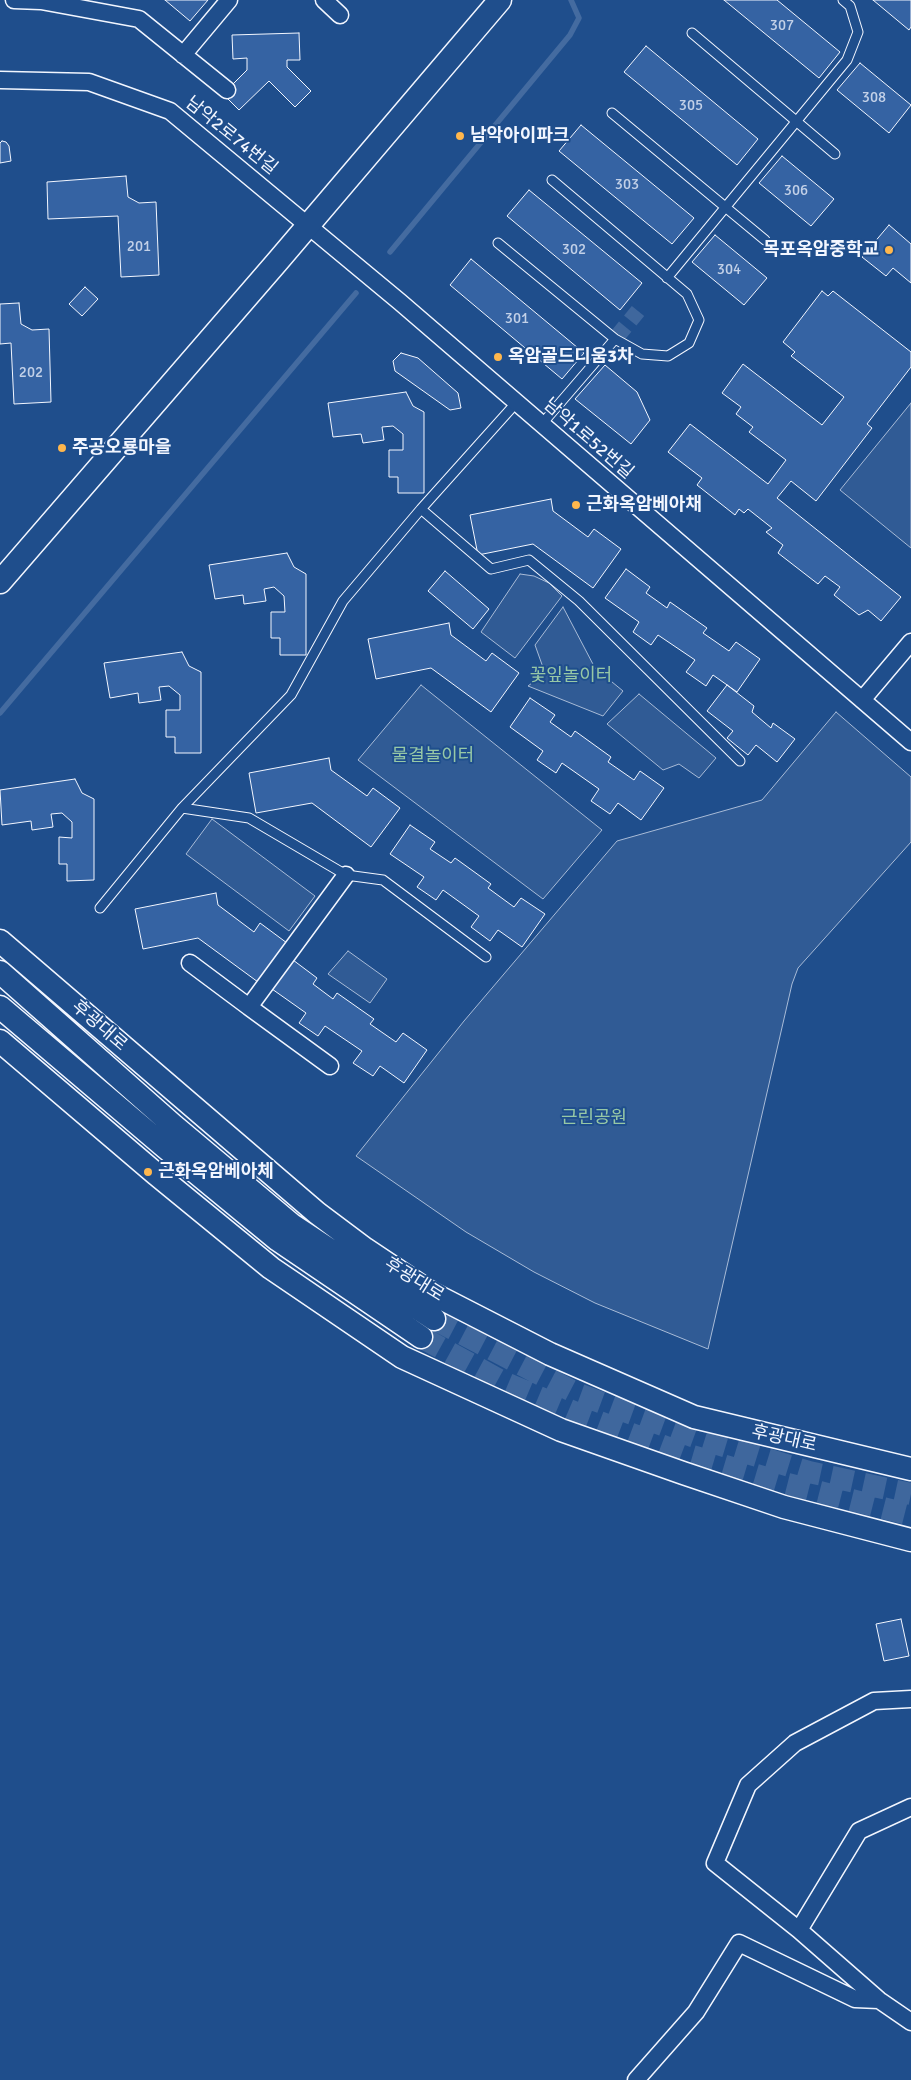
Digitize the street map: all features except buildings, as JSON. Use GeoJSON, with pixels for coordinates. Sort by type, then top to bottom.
{"type":"FeatureCollection","features":[{"type":"Feature","properties":{"kind":"street"},"geometry":{"type":"LineString","coordinates":[[14,0],[42,2],[140,19],[227,90]]}},
{"type":"Feature","properties":{"kind":"street"},"geometry":{"type":"LineString","coordinates":[[183,55],[229,0]]}},
{"type":"Feature","properties":{"kind":"street"},"geometry":{"type":"LineString","coordinates":[[324,0],[340,15]]}},
{"type":"Feature","properties":{"kind":"street"},"geometry":{"type":"LineString","coordinates":[[0,582],[308,227],[500,0]]}},
{"type":"Feature","properties":{"kind":"street","name":"남악2로74번길"},"geometry":{"type":"LineString","coordinates":[[0,80],[90,82],[170,111],[308,227]]}},
{"type":"Feature","properties":{"kind":"street","name":"남악1로52번길"},"geometry":{"type":"LineString","coordinates":[[308,227],[400,302],[911,742]]}},
{"type":"Feature","properties":{"kind":"street"},"geometry":{"type":"LineString","coordinates":[[862,700],[911,642]]}},
{"type":"Feature","properties":{"kind":"street"},"geometry":{"type":"LineString","coordinates":[[248,1007],[346,875]]}},
{"type":"Feature","properties":{"kind":"street","name":"후광대로"},"geometry":{"type":"LineString","coordinates":[[0,941],[317,1213],[431,1293],[550,1354],[694,1417],[911,1469]]}},
{"type":"Feature","properties":{"kind":"street"},"geometry":{"type":"LineString","coordinates":[[190,963],[330,1066]]}},
{"type":"Feature","properties":{"kind":"street","name":"후광대로"},"geometry":{"type":"LineString","coordinates":[[0,972],[174,1126],[292,1225],[434,1319]]}},
{"type":"Feature","properties":{"kind":"street"},"geometry":{"type":"LineString","coordinates":[[0,1007],[164,1147],[278,1240],[421,1338]]}},
{"type":"Feature","properties":{"kind":"street"},"geometry":{"type":"LineString","coordinates":[[0,1041],[156,1174],[271,1268],[402,1357],[561,1430],[784,1507],[911,1540]]}},
{"type":"Feature","properties":{"kind":"street"},"geometry":{"type":"LineString","coordinates":[[911,1699],[874,1700],[795,1743],[748,1785],[715,1863],[799,1930],[879,2000],[911,2022]]}},
{"type":"Feature","properties":{"kind":"street"},"geometry":{"type":"LineString","coordinates":[[799,1930],[859,1831],[911,1807]]}},
{"type":"Feature","properties":{"kind":"street"},"geometry":{"type":"LineString","coordinates":[[636,2080],[696,2012],[739,1942],[855,1999],[879,2000]]}},
{"type":"Feature","properties":{"kind":"lane"},"geometry":{"type":"LineString","coordinates":[[667,278],[847,60],[858,32],[850,6],[843,0]]}},
{"type":"Feature","properties":{"kind":"lane"},"geometry":{"type":"LineString","coordinates":[[692,33],[835,154]]}},
{"type":"Feature","properties":{"kind":"lane"},"geometry":{"type":"LineString","coordinates":[[612,113],[765,240]]}},
{"type":"Feature","properties":{"kind":"lane"},"geometry":{"type":"LineString","coordinates":[[498,243],[615,339],[642,354],[668,356],[690,343],[699,320],[687,294],[552,180]]}},
{"type":"Feature","properties":{"kind":"lane"},"geometry":{"type":"LineString","coordinates":[[541,425],[615,339]]}},
{"type":"Feature","properties":{"kind":"lane"},"geometry":{"type":"LineString","coordinates":[[100,908],[182,808],[291,695],[343,601],[421,509],[516,403]]}},
{"type":"Feature","properties":{"kind":"lane"},"geometry":{"type":"LineString","coordinates":[[421,509],[491,569],[529,560],[580,601],[740,761]]}},
{"type":"Feature","properties":{"kind":"lane"},"geometry":{"type":"LineString","coordinates":[[182,808],[249,818],[346,875],[383,880],[486,957]]}},
{"type":"Feature","properties":{"kind":"shaded area"},"geometry":{"type":"Polygon","coordinates":[[[911,403],[911,548],[840,490],[911,403]]]}},
{"type":"Feature","properties":{"kind":"shaded area"},"geometry":{"type":"Polygon","coordinates":[[[520,574],[534,576],[549,583],[562,596],[515,658],[481,632],[520,574]]]}},
{"type":"Feature","properties":{"kind":"shaded area","name":"꽃잎놀이터"},"geometry":{"type":"Polygon","coordinates":[[[563,607],[595,668],[623,691],[603,716],[528,686],[545,673],[535,645],[563,607]]]}},
{"type":"Feature","properties":{"kind":"shaded area","name":"물결놀이터"},"geometry":{"type":"Polygon","coordinates":[[[421,685],[602,830],[543,899],[358,760],[421,685]]]}},
{"type":"Feature","properties":{"kind":"shaded area"},"geometry":{"type":"Polygon","coordinates":[[[639,694],[716,758],[699,778],[679,764],[663,770],[607,724],[639,694]]]}},
{"type":"Feature","properties":{"kind":"shaded area","name":"근린공원"},"geometry":{"type":"Polygon","coordinates":[[[836,712],[911,777],[911,842],[798,968],[792,984],[708,1349],[595,1303],[534,1272],[466,1232],[356,1156],[464,1021],[617,841],[762,800],[836,712]]]}},
{"type":"Feature","properties":{"kind":"shaded area"},"geometry":{"type":"Polygon","coordinates":[[[212,819],[315,896],[289,931],[186,854],[212,819]]]}},
{"type":"Feature","properties":{"kind":"shaded area"},"geometry":{"type":"Polygon","coordinates":[[[348,951],[387,979],[370,1003],[328,974],[348,951]]]}},
{"type":"Feature","properties":{"kind":"waterway"},"geometry":{"type":"LineString","coordinates":[[390,252],[570,35],[579,18],[571,0]]}},
{"type":"Feature","properties":{"kind":"waterway"},"geometry":{"type":"LineString","coordinates":[[0,713],[356,293]]}},
{"type":"Feature","properties":{"kind":"tunnel"},"geometry":{"type":"LineString","coordinates":[[615,339],[638,311]]}},
{"type":"Feature","properties":{"kind":"tunnel"},"geometry":{"type":"LineString","coordinates":[[434,1319],[578,1394],[695,1437],[809,1472],[911,1494]]}},
{"type":"Feature","properties":{"kind":"tunnel"},"geometry":{"type":"LineString","coordinates":[[421,1337],[503,1382],[581,1415],[682,1453],[780,1482],[911,1515]]}},
{"type":"Feature","properties":{"kind":"place","name":"남악아이파크"},"geometry":{"type":"Point","coordinates":[460,136]}},
{"type":"Feature","properties":{"kind":"place","name":"목포옥암중학교"},"geometry":{"type":"Point","coordinates":[889,250]}},
{"type":"Feature","properties":{"kind":"place","name":"옥암골드디움3차"},"geometry":{"type":"Point","coordinates":[498,357]}},
{"type":"Feature","properties":{"kind":"place","name":"주공오룡마을"},"geometry":{"type":"Point","coordinates":[62,448]}},
{"type":"Feature","properties":{"kind":"place","name":"근화옥암베아채"},"geometry":{"type":"Point","coordinates":[576,505]}},
{"type":"Feature","properties":{"kind":"place","name":"근화옥암베아체"},"geometry":{"type":"Point","coordinates":[148,1172]}}]}
